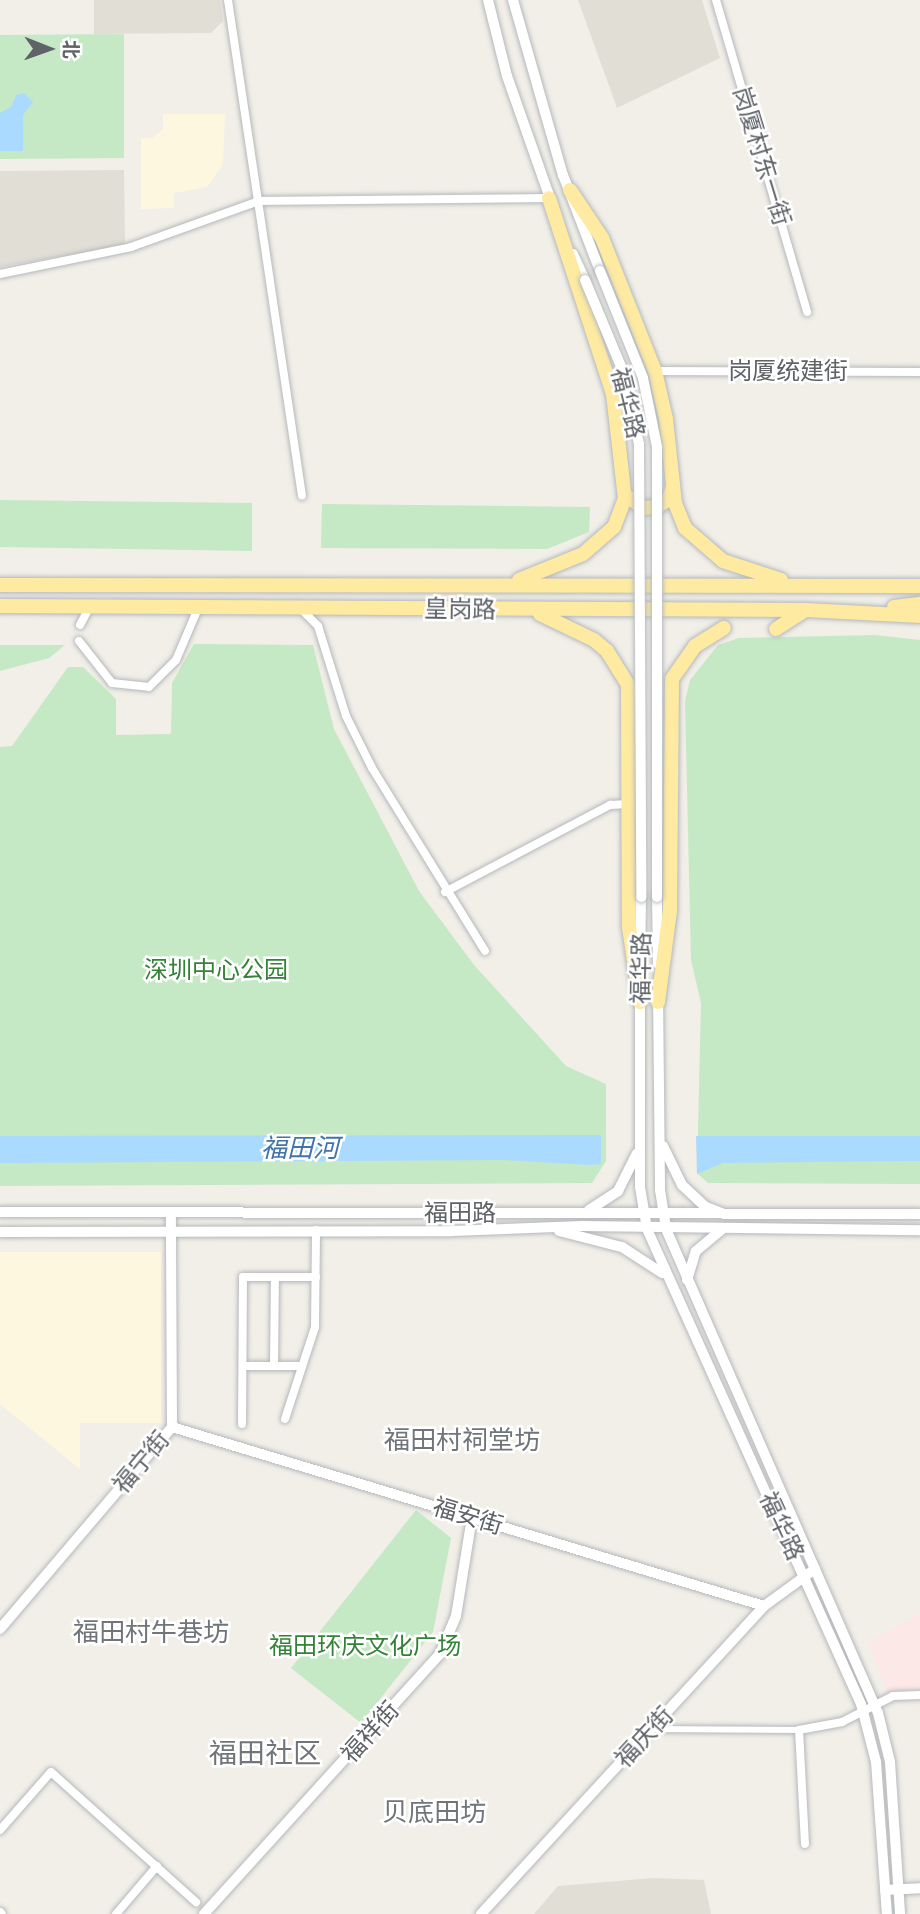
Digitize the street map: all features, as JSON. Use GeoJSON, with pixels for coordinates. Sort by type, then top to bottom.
{"type":"FeatureCollection","features":[{"type":"Feature","properties":{"kind":"highway"},"geometry":{"type":"LineString","coordinates":[[570,190],[602,238],[655,370],[678,515],[702,547],[737,567],[799,585]]}},
{"type":"Feature","properties":{"kind":"highway"},"geometry":{"type":"LineString","coordinates":[[508,584],[557,567],[602,540],[622,512],[625,487],[613,394],[549,198]]}},
{"type":"Feature","properties":{"kind":"highway"},"geometry":{"type":"LineString","coordinates":[[625,487],[636,505],[650,509],[669,499],[674,485]]}},
{"type":"Feature","properties":{"kind":"highway","name":"皇岗路"},"geometry":{"type":"LineString","coordinates":[[0,585],[920,586]]}},
{"type":"Feature","properties":{"kind":"highway"},"geometry":{"type":"LineString","coordinates":[[872,611],[920,604]]}},
{"type":"Feature","properties":{"kind":"highway","name":"皇岗路"},"geometry":{"type":"LineString","coordinates":[[0,606],[293,605],[525,610],[806,610],[872,611],[920,616]]}},
{"type":"Feature","properties":{"kind":"highway"},"geometry":{"type":"LineString","coordinates":[[525,610],[571,627],[607,651],[628,685],[629,927],[640,1002]]}},
{"type":"Feature","properties":{"kind":"highway"},"geometry":{"type":"LineString","coordinates":[[776,629],[806,610]]}},
{"type":"Feature","properties":{"kind":"highway"},"geometry":{"type":"LineString","coordinates":[[658,1002],[670,911],[672,706],[677,668],[704,638],[724,628]]}},
{"type":"Feature","properties":{"kind":"highway"},"geometry":{"type":"LineString","coordinates":[[629,702],[639,692],[653,689],[666,694],[672,706]]}},
{"type":"Feature","properties":{"kind":"main road","name":"福华路"},"geometry":{"type":"LineString","coordinates":[[488,0],[507,76],[549,198],[622,369],[639,444],[640,1144],[647,1229],[875,1706],[890,1762],[900,1914]]}},
{"type":"Feature","properties":{"kind":"main road","name":"福华路"},"geometry":{"type":"LineString","coordinates":[[513,0],[570,190],[643,378],[657,447],[657,897],[659,1132],[663,1215],[688,1287],[810,1572],[864,1712],[876,1762],[887,1914]]}},
{"type":"Feature","properties":{"kind":"main road"},"geometry":{"type":"LineString","coordinates":[[659,1132],[673,1171],[687,1192],[706,1207],[737,1217]]}},
{"type":"Feature","properties":{"kind":"main road"},"geometry":{"type":"LineString","coordinates":[[586,1211],[618,1191],[640,1144]]}},
{"type":"Feature","properties":{"kind":"main road","name":"福田路"},"geometry":{"type":"LineString","coordinates":[[0,1212],[586,1211],[737,1217],[920,1214]]}},
{"type":"Feature","properties":{"kind":"main road"},"geometry":{"type":"LineString","coordinates":[[550,1229],[632,1251],[658,1268],[671,1284]]}},
{"type":"Feature","properties":{"kind":"main road"},"geometry":{"type":"LineString","coordinates":[[688,1287],[688,1270],[696,1251],[709,1236],[725,1230]]}},
{"type":"Feature","properties":{"kind":"main road","name":"福田路"},"geometry":{"type":"LineString","coordinates":[[0,1231],[920,1230]]}},
{"type":"Feature","properties":{"kind":"street"},"geometry":{"type":"LineString","coordinates":[[228,0],[302,496]]}},
{"type":"Feature","properties":{"kind":"street","name":"岗厦村东一街"},"geometry":{"type":"LineString","coordinates":[[716,0],[807,312]]}},
{"type":"Feature","properties":{"kind":"street"},"geometry":{"type":"LineString","coordinates":[[0,274],[131,247],[259,201],[549,198]]}},
{"type":"Feature","properties":{"kind":"street","name":"岗厦统建街"},"geometry":{"type":"LineString","coordinates":[[655,370],[920,372]]}},
{"type":"Feature","properties":{"kind":"street"},"geometry":{"type":"LineString","coordinates":[[79,641],[112,683],[129,688],[149,687],[176,660],[199,605]]}},
{"type":"Feature","properties":{"kind":"street"},"geometry":{"type":"LineString","coordinates":[[293,605],[318,626],[346,716],[445,892],[485,951]]}},
{"type":"Feature","properties":{"kind":"street"},"geometry":{"type":"LineString","coordinates":[[445,892],[610,805],[629,804]]}},
{"type":"Feature","properties":{"kind":"street","name":"福宁街"},"geometry":{"type":"LineString","coordinates":[[0,1629],[172,1427],[170,1212]]}},
{"type":"Feature","properties":{"kind":"street"},"geometry":{"type":"LineString","coordinates":[[285,1419],[315,1327],[316,1230]]}},
{"type":"Feature","properties":{"kind":"street"},"geometry":{"type":"LineString","coordinates":[[242,1424],[243,1277],[316,1277]]}},
{"type":"Feature","properties":{"kind":"street"},"geometry":{"type":"LineString","coordinates":[[274,1366],[275,1277]]}},
{"type":"Feature","properties":{"kind":"street"},"geometry":{"type":"LineString","coordinates":[[243,1366],[302,1366]]}},
{"type":"Feature","properties":{"kind":"street","name":"福安街"},"geometry":{"type":"LineString","coordinates":[[172,1427],[764,1606]]}},
{"type":"Feature","properties":{"kind":"street","name":"福祥街"},"geometry":{"type":"LineString","coordinates":[[204,1914],[440,1654],[456,1616],[472,1517]]}},
{"type":"Feature","properties":{"kind":"street","name":"福庆街"},"geometry":{"type":"LineString","coordinates":[[481,1914],[764,1606],[810,1572]]}},
{"type":"Feature","properties":{"kind":"street"},"geometry":{"type":"LineString","coordinates":[[651,1729],[799,1730],[832,1725],[893,1696],[920,1695]]}},
{"type":"Feature","properties":{"kind":"street"},"geometry":{"type":"LineString","coordinates":[[799,1730],[804,1844]]}},
{"type":"Feature","properties":{"kind":"street"},"geometry":{"type":"LineString","coordinates":[[0,1830],[51,1772],[196,1902]]}},
{"type":"Feature","properties":{"kind":"street"},"geometry":{"type":"LineString","coordinates":[[116,1914],[157,1866]]}},
{"type":"Feature","properties":{"kind":"street"},"geometry":{"type":"LineString","coordinates":[[885,1890],[920,1888]]}},
{"type":"Feature","properties":{"kind":"shaded area"},"geometry":{"type":"Polygon","coordinates":[[[94,0],[220,0],[223,21],[211,33],[94,34],[94,0]]]}},
{"type":"Feature","properties":{"kind":"shaded area"},"geometry":{"type":"Polygon","coordinates":[[[578,0],[702,0],[720,58],[617,108],[578,0]]]}},
{"type":"Feature","properties":{"kind":"shaded area"},"geometry":{"type":"Polygon","coordinates":[[[163,114],[225,114],[223,164],[207,187],[174,193],[174,208],[141,209],[141,138],[153,138],[163,129],[163,114]]]}},
{"type":"Feature","properties":{"kind":"shaded area"},"geometry":{"type":"Polygon","coordinates":[[[124,170],[125,245],[0,267],[0,171],[124,170]]]}},
{"type":"Feature","properties":{"kind":"shaded area"},"geometry":{"type":"Polygon","coordinates":[[[0,1252],[161,1252],[161,1423],[80,1423],[80,1469],[0,1404],[0,1252]]]}},
{"type":"Feature","properties":{"kind":"shaded area"},"geometry":{"type":"Polygon","coordinates":[[[920,1614],[920,1702],[891,1702],[868,1642],[920,1614]]]}},
{"type":"Feature","properties":{"kind":"shaded area"},"geometry":{"type":"Polygon","coordinates":[[[653,1878],[704,1880],[711,1914],[534,1914],[558,1886],[653,1878]]]}},
{"type":"Feature","properties":{"kind":"green space"},"geometry":{"type":"Polygon","coordinates":[[[124,34],[124,158],[0,159],[0,35],[124,34]]]}},
{"type":"Feature","properties":{"kind":"green space"},"geometry":{"type":"Polygon","coordinates":[[[0,500],[252,503],[252,551],[0,547],[0,500]]]}},
{"type":"Feature","properties":{"kind":"green space"},"geometry":{"type":"Polygon","coordinates":[[[322,504],[590,507],[589,532],[547,549],[321,548],[322,504]]]}},
{"type":"Feature","properties":{"kind":"green space"},"geometry":{"type":"Polygon","coordinates":[[[874,635],[920,640],[920,1184],[708,1183],[697,1173],[701,1003],[691,960],[685,701],[690,680],[718,645],[739,638],[874,635]]]}},
{"type":"Feature","properties":{"kind":"green space","name":"深圳中心公园"},"geometry":{"type":"Polygon","coordinates":[[[194,644],[313,645],[334,729],[419,891],[474,965],[566,1066],[606,1084],[606,1161],[592,1183],[0,1186],[0,747],[12,746],[68,667],[83,667],[116,699],[116,735],[171,734],[172,683],[194,644]]]}},
{"type":"Feature","properties":{"kind":"green space"},"geometry":{"type":"Polygon","coordinates":[[[0,645],[65,645],[49,658],[0,671],[0,645]]]}},
{"type":"Feature","properties":{"kind":"green space","name":"福田环庆文化广场"},"geometry":{"type":"Polygon","coordinates":[[[416,1510],[451,1538],[433,1632],[361,1723],[291,1668],[416,1510]]]}},
{"type":"Feature","properties":{"kind":"water"},"geometry":{"type":"Polygon","coordinates":[[[24,93],[33,102],[23,115],[23,151],[0,151],[0,113],[11,107],[16,95],[24,93]]]}},
{"type":"Feature","properties":{"kind":"water","name":"福田河"},"geometry":{"type":"Polygon","coordinates":[[[601,1135],[601,1164],[590,1165],[505,1160],[0,1163],[0,1136],[601,1135]]]}},
{"type":"Feature","properties":{"kind":"water"},"geometry":{"type":"Polygon","coordinates":[[[696,1136],[920,1136],[920,1161],[723,1163],[697,1174],[696,1136]]]}},
{"type":"Feature","properties":{"kind":"district","name":"福田村祠堂坊"},"geometry":{"type":"Point","coordinates":[462,1441]}},
{"type":"Feature","properties":{"kind":"district","name":"福田村牛巷坊"},"geometry":{"type":"Point","coordinates":[151,1633]}},
{"type":"Feature","properties":{"kind":"district","name":"福田社区"},"geometry":{"type":"Point","coordinates":[265,1754]}},
{"type":"Feature","properties":{"kind":"district","name":"贝底田坊"},"geometry":{"type":"Point","coordinates":[434,1813]}}]}
